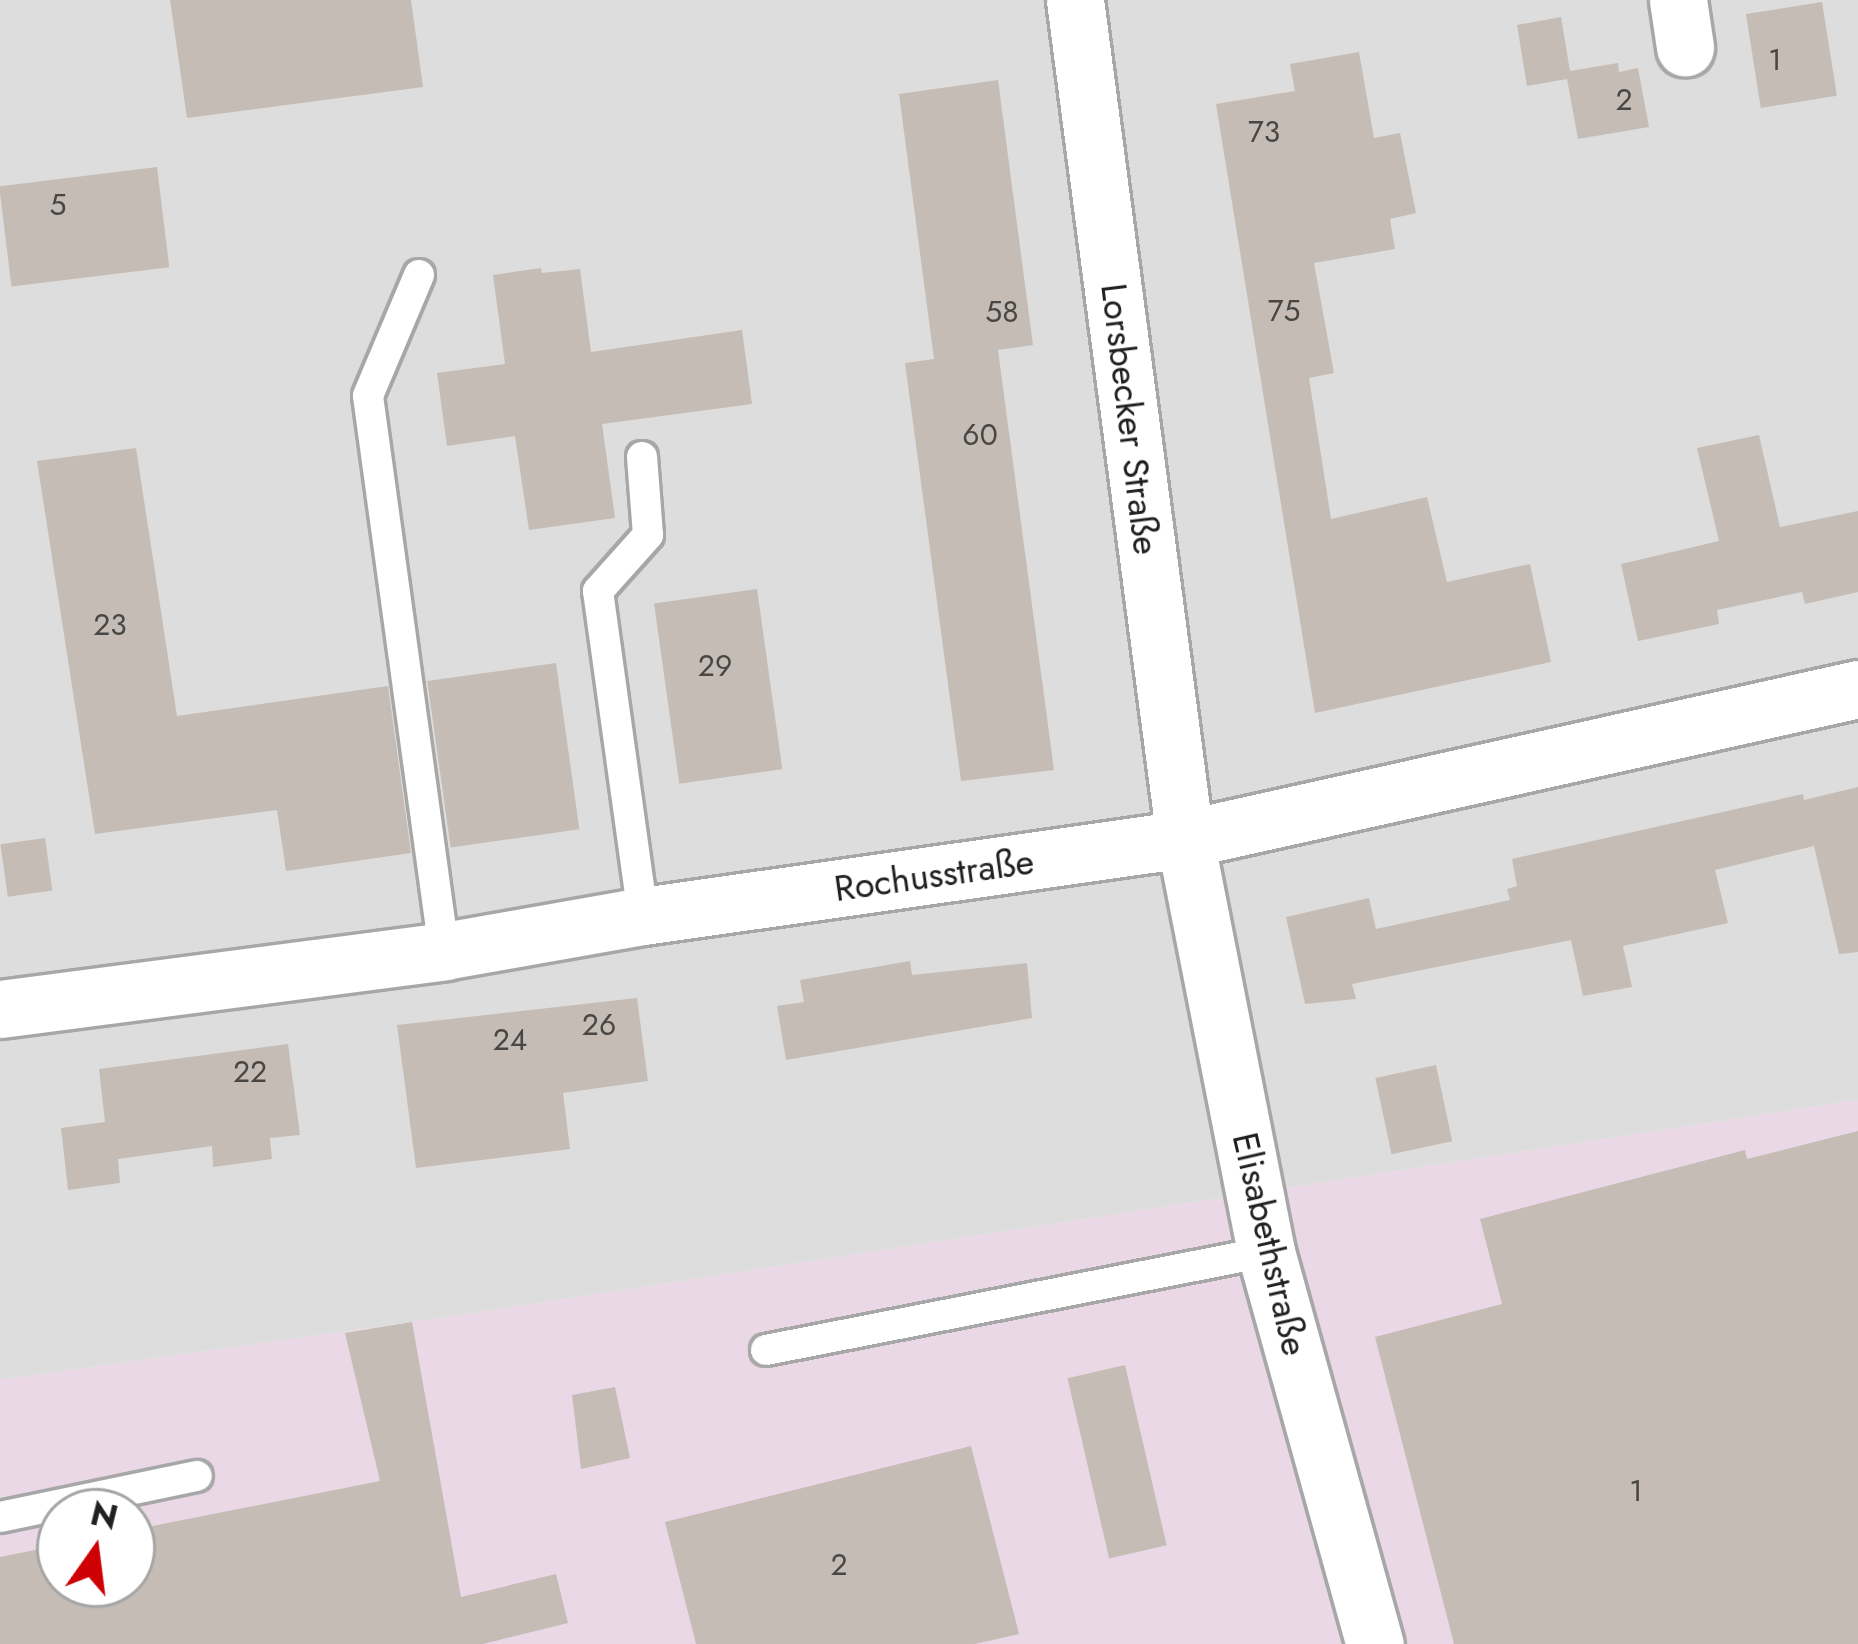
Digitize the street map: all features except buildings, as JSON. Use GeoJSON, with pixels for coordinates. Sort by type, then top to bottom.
{"type":"FeatureCollection","features":[{"type":"Feature","properties":{"kind":"street","name":"Lorsbecker Straße"},"geometry":{"type":"LineString","coordinates":[[1076,0],[1185,839]]}},
{"type":"Feature","properties":{"kind":"street","name":"Rochusstraße"},"geometry":{"type":"LineString","coordinates":[[0,1009],[444,951],[643,916],[1185,839],[1858,689]]}},
{"type":"Feature","properties":{"kind":"street","name":"Elisabethstraße"},"geometry":{"type":"LineString","coordinates":[[1185,839],[1267,1252],[1375,1644]]}},
{"type":"Feature","properties":{"kind":"lane"},"geometry":{"type":"LineString","coordinates":[[419,275],[368,396],[444,951]]}},
{"type":"Feature","properties":{"kind":"lane"},"geometry":{"type":"LineString","coordinates":[[642,457],[648,535],[598,591],[643,916]]}},
{"type":"Feature","properties":{"kind":"lane"},"geometry":{"type":"LineString","coordinates":[[766,1350],[1267,1252]]}},
{"type":"Feature","properties":{"kind":"lane"},"geometry":{"type":"LineString","coordinates":[[0,1517],[197,1476]]}},
{"type":"Feature","properties":{"kind":"shaded area"},"geometry":{"type":"Polygon","coordinates":[[[0,0],[1858,0],[1858,1100],[442,1318],[0,1380],[0,0]]]}},
{"type":"Feature","properties":{"kind":"shaded area"},"geometry":{"type":"Polygon","coordinates":[[[1858,1100],[1858,1644],[0,1644],[0,1380],[442,1318],[1858,1100]]]}}]}
